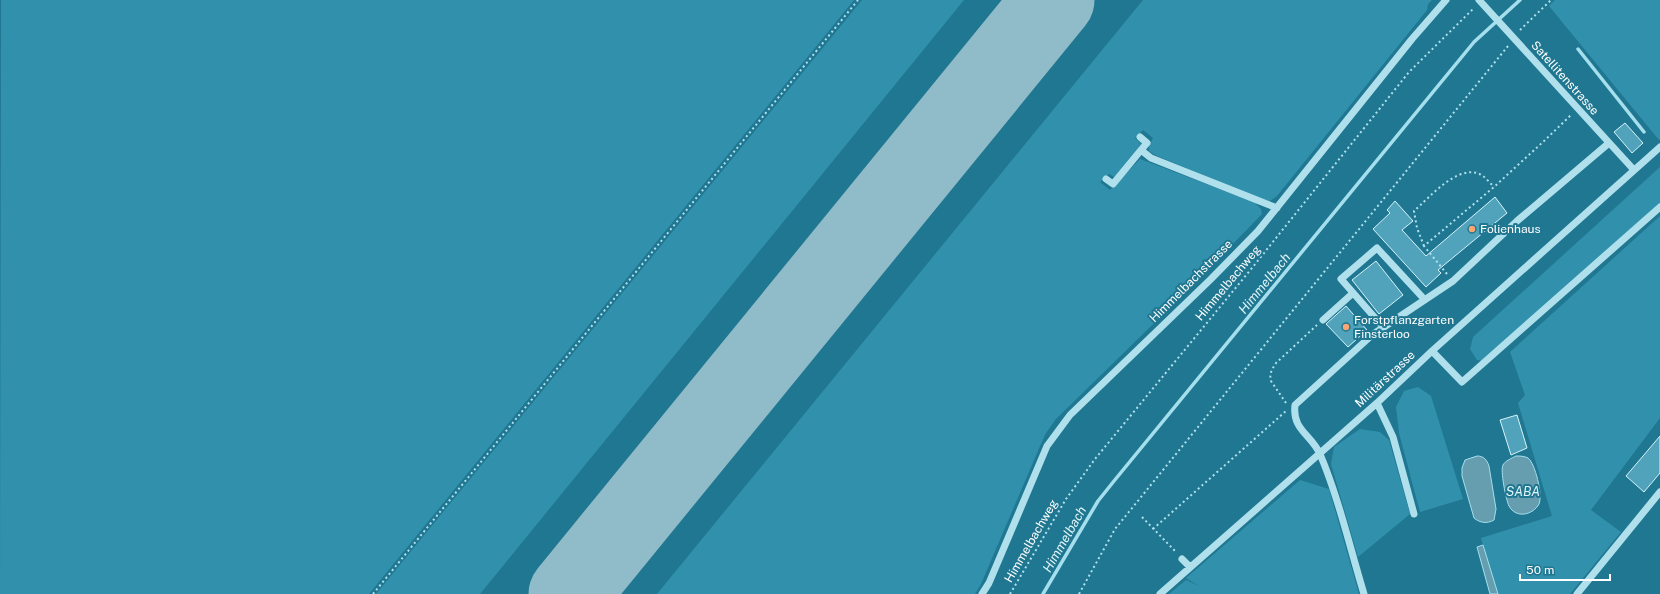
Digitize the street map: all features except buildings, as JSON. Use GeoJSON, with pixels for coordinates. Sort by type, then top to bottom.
{"type":"FeatureCollection","features":[{"type":"Feature","properties":{"kind":"street","name":"Himmelbachstrasse"},"geometry":{"type":"LineString","coordinates":[[982,594],[989,583],[1048,446],[1070,414],[1211,279],[1258,231],[1412,39],[1446,0]]}},
{"type":"Feature","properties":{"kind":"street","name":"Satellitenstrasse"},"geometry":{"type":"LineString","coordinates":[[1482,3],[1634,170]]}},
{"type":"Feature","properties":{"kind":"street"},"geometry":{"type":"LineString","coordinates":[[1106,179],[1113,184],[1141,150],[1147,142],[1140,137]]}},
{"type":"Feature","properties":{"kind":"street"},"geometry":{"type":"LineString","coordinates":[[1364,594],[1331,481],[1319,452],[1295,421],[1295,405],[1372,335],[1452,281],[1517,221],[1609,142]]}},
{"type":"Feature","properties":{"kind":"street","name":"Militärstrasse"},"geometry":{"type":"LineString","coordinates":[[1160,594],[1319,452],[1377,403],[1432,351],[1660,147]]}},
{"type":"Feature","properties":{"kind":"street"},"geometry":{"type":"LineString","coordinates":[[1141,150],[1151,158],[1277,208]]}},
{"type":"Feature","properties":{"kind":"street"},"geometry":{"type":"LineString","coordinates":[[1432,351],[1462,382],[1660,207]]}},
{"type":"Feature","properties":{"kind":"street"},"geometry":{"type":"LineString","coordinates":[[1383,327],[1341,279],[1377,248],[1425,300]]}},
{"type":"Feature","properties":{"kind":"street"},"geometry":{"type":"LineString","coordinates":[[1323,320],[1353,293]]}},
{"type":"Feature","properties":{"kind":"street"},"geometry":{"type":"LineString","coordinates":[[1377,403],[1393,437],[1414,514]]}},
{"type":"Feature","properties":{"kind":"street"},"geometry":{"type":"LineString","coordinates":[[1577,594],[1660,492]]}},
{"type":"Feature","properties":{"kind":"street"},"geometry":{"type":"LineString","coordinates":[[1182,559],[1190,567]]}},
{"type":"Feature","properties":{"kind":"path"},"geometry":{"type":"LineString","coordinates":[[373,594],[858,0]]}},
{"type":"Feature","properties":{"kind":"path"},"geometry":{"type":"LineString","coordinates":[[1079,594],[1116,529],[1508,48],[1511,34],[1551,0]]}},
{"type":"Feature","properties":{"kind":"path","name":"Himmelbachweg"},"geometry":{"type":"LineString","coordinates":[[1010,594],[1066,499],[1095,459],[1257,262],[1409,72],[1482,3]]}},
{"type":"Feature","properties":{"kind":"path"},"geometry":{"type":"LineString","coordinates":[[1424,246],[1494,187],[1578,109]]}},
{"type":"Feature","properties":{"kind":"path"},"geometry":{"type":"LineString","coordinates":[[1452,281],[1424,246],[1416,228],[1414,211],[1455,176],[1466,173],[1477,173],[1486,178],[1494,187]]}},
{"type":"Feature","properties":{"kind":"path"},"geometry":{"type":"LineString","coordinates":[[1154,529],[1290,407],[1271,381],[1272,369],[1276,363],[1323,320]]}},
{"type":"Feature","properties":{"kind":"path"},"geometry":{"type":"LineString","coordinates":[[1142,517],[1182,559]]}},
{"type":"Feature","properties":{"kind":"shaded area"},"geometry":{"type":"Polygon","coordinates":[[[1,0],[854,0],[369,594],[0,594],[1,0]]]}},
{"type":"Feature","properties":{"kind":"shaded area"},"geometry":{"type":"Polygon","coordinates":[[[862,0],[964,0],[480,594],[376,594],[862,0]]]}},
{"type":"Feature","properties":{"kind":"shaded area"},"geometry":{"type":"Polygon","coordinates":[[[1143,0],[1432,0],[1428,4],[1427,10],[1277,196],[1270,201],[1264,200],[1155,155],[1149,151],[1149,146],[1153,138],[1143,130],[1135,138],[1141,144],[1114,177],[1109,174],[1100,182],[1110,190],[1140,159],[1254,202],[1261,209],[1262,214],[1192,286],[1056,419],[1046,433],[981,584],[975,594],[657,594],[1143,0]]]}},
{"type":"Feature","properties":{"kind":"shaded area"},"geometry":{"type":"Polygon","coordinates":[[[1555,0],[1660,0],[1659,140],[1549,6],[1555,0]]]}},
{"type":"Feature","properties":{"kind":"shaded area"},"geometry":{"type":"Polygon","coordinates":[[[1660,167],[1660,208],[1489,362],[1477,360],[1470,349],[1473,337],[1660,167]]]}},
{"type":"Feature","properties":{"kind":"shaded area"},"geometry":{"type":"Polygon","coordinates":[[[1660,216],[1660,418],[1591,510],[1621,532],[1570,594],[1497,594],[1481,538],[1552,516],[1518,403],[1525,395],[1510,352],[1660,216]]]}},
{"type":"Feature","properties":{"kind":"shaded area"},"geometry":{"type":"Polygon","coordinates":[[[1418,387],[1431,396],[1463,499],[1420,512],[1399,433],[1396,407],[1404,391],[1418,387]]]}},
{"type":"Feature","properties":{"kind":"shaded area"},"geometry":{"type":"Polygon","coordinates":[[[1360,429],[1380,432],[1389,440],[1410,514],[1358,557],[1331,464],[1334,447],[1360,429]]]}},
{"type":"Feature","properties":{"kind":"shaded area"},"geometry":{"type":"Polygon","coordinates":[[[1300,480],[1329,489],[1359,594],[1169,594],[1186,580],[1199,586],[1186,578],[1300,480]]]}},
{"type":"Feature","properties":{"kind":"water","name":"SABA"},"geometry":{"type":"Polygon","coordinates":[[[1477,456],[1485,459],[1489,466],[1496,509],[1494,520],[1489,522],[1481,522],[1474,518],[1462,476],[1462,468],[1465,460],[1477,456]]]}},
{"type":"Feature","properties":{"kind":"water","name":"SABA"},"geometry":{"type":"Polygon","coordinates":[[[1516,456],[1526,457],[1531,461],[1536,472],[1540,494],[1539,504],[1536,508],[1529,513],[1524,514],[1516,513],[1509,506],[1503,479],[1503,465],[1516,456]]]}},
{"type":"Feature","properties":{"kind":"water"},"geometry":{"type":"Polygon","coordinates":[[[1483,545],[1498,594],[1490,594],[1477,547],[1483,545]]]}},
{"type":"Feature","properties":{"kind":"waterway","name":"Himmelbach"},"geometry":{"type":"LineString","coordinates":[[1043,594],[1098,501],[1114,481],[1474,42],[1520,0]]}},
{"type":"Feature","properties":{"kind":"waterway"},"geometry":{"type":"LineString","coordinates":[[1578,49],[1644,132]]}},
{"type":"Feature","properties":{"kind":"runway"},"geometry":{"type":"LineString","coordinates":[[569,594],[1054,0]]}},
{"type":"Feature","properties":{"kind":"place","name":"Folienhaus"},"geometry":{"type":"Point","coordinates":[1472,229]}},
{"type":"Feature","properties":{"kind":"place","name":"Forstpflanzgarten Finsterloo"},"geometry":{"type":"Point","coordinates":[1346,327]}}]}
